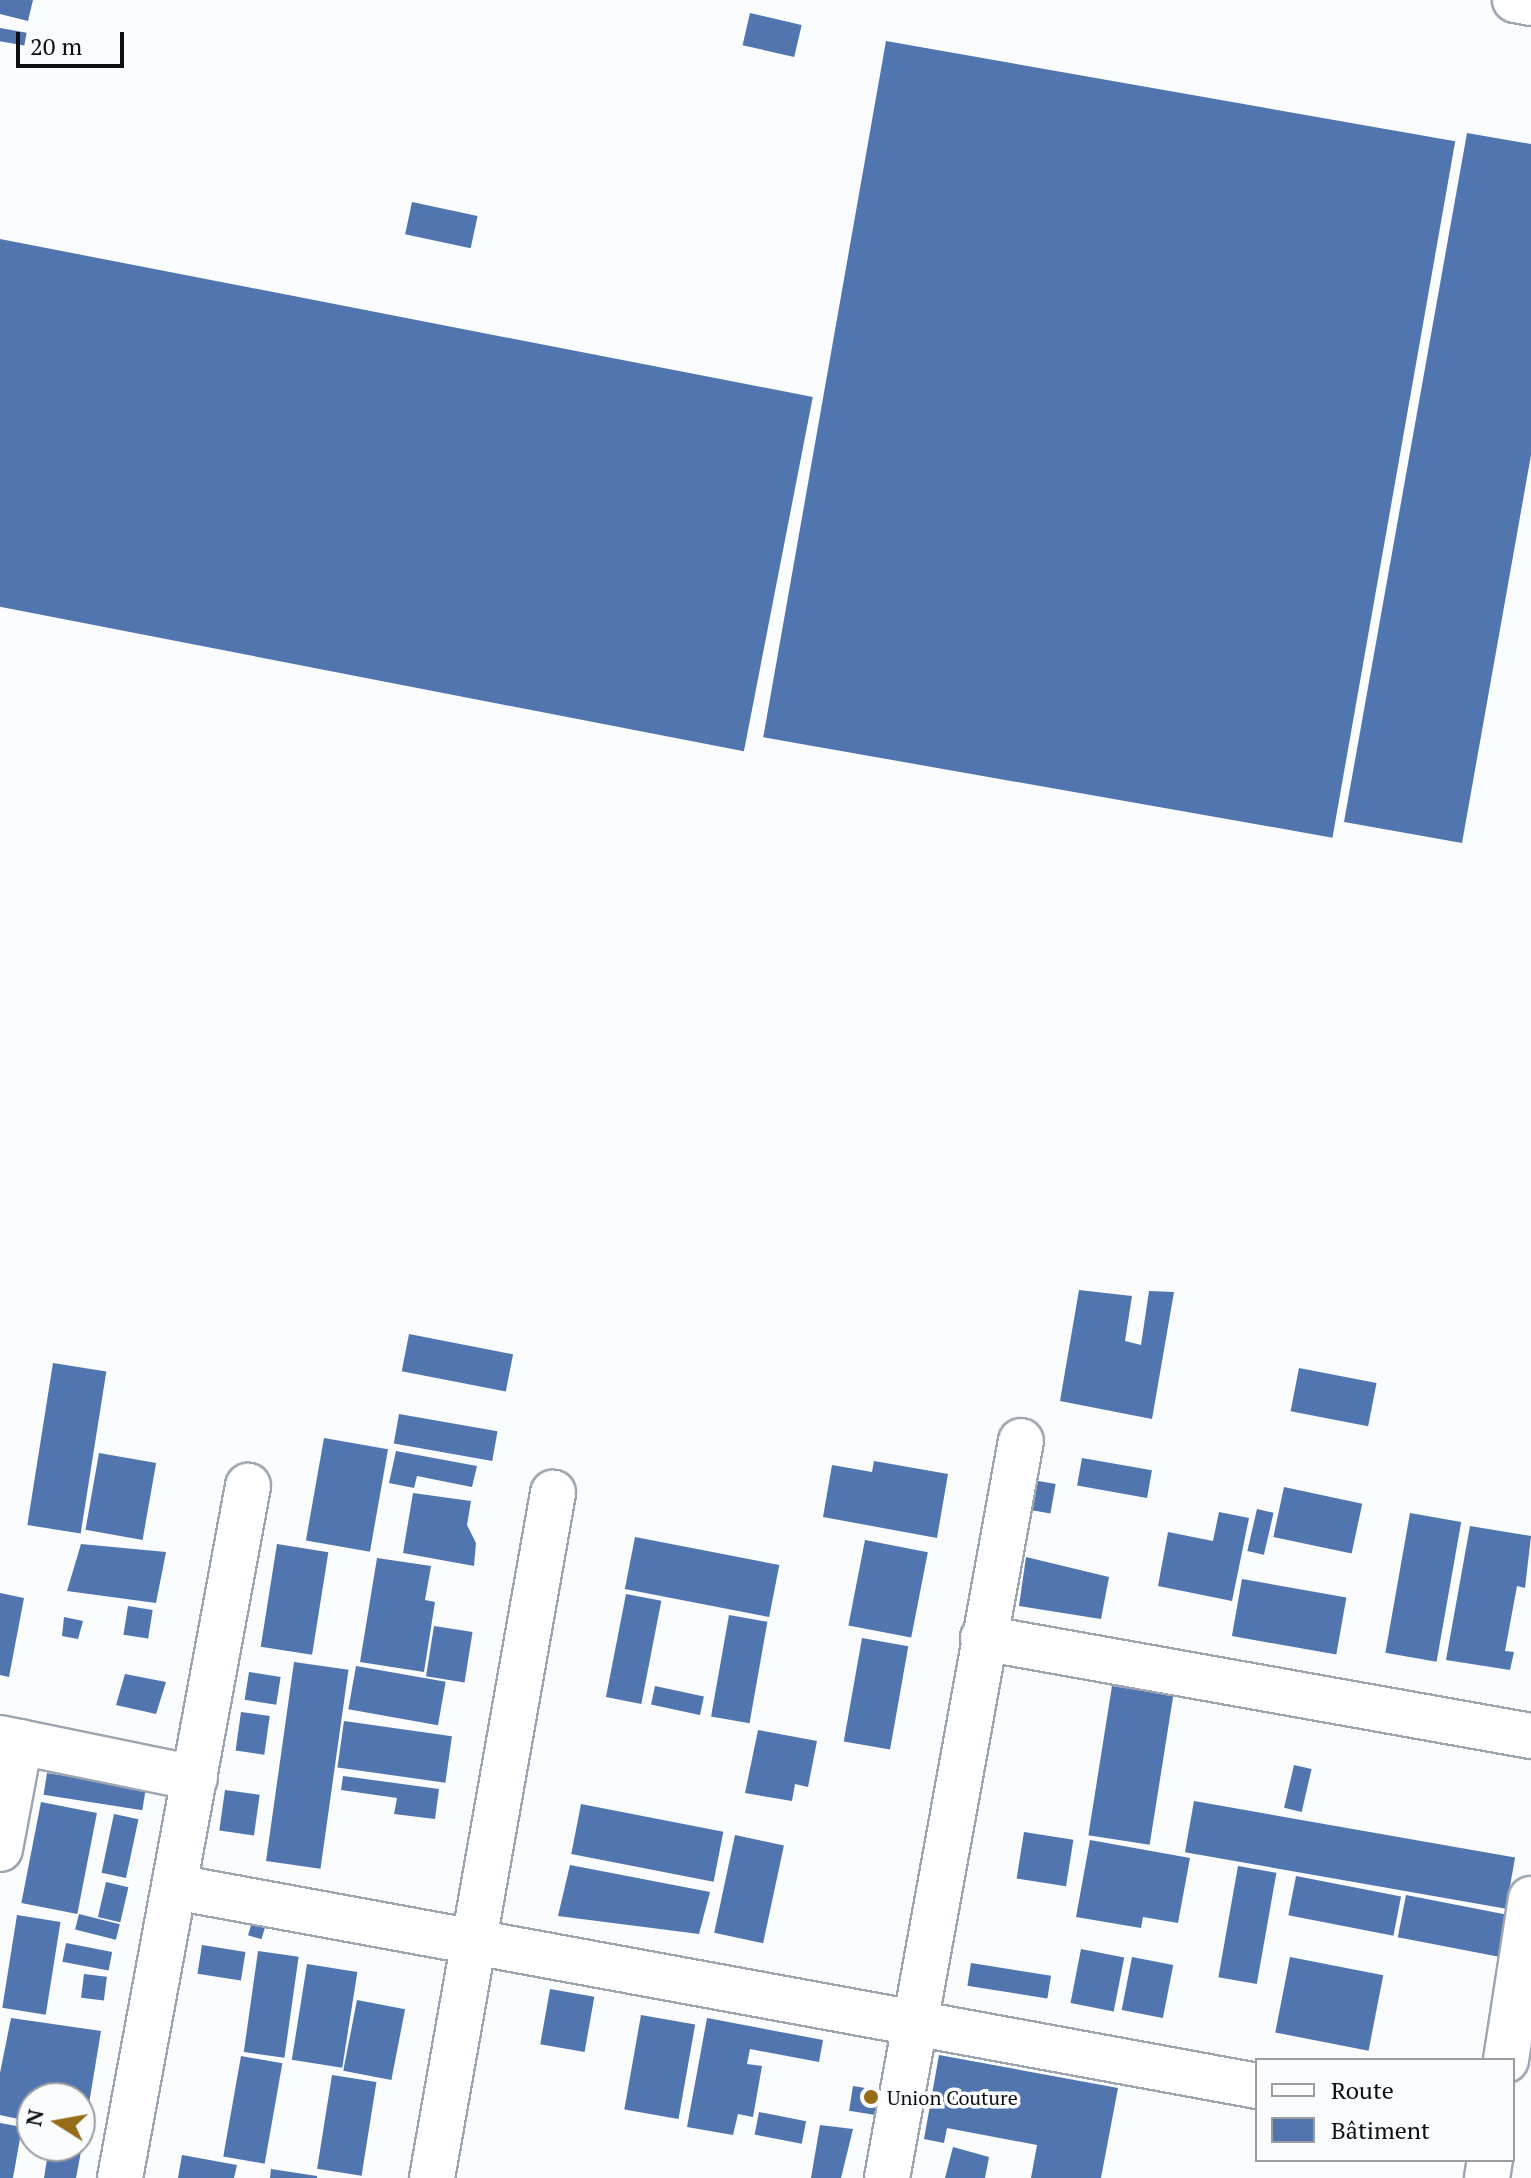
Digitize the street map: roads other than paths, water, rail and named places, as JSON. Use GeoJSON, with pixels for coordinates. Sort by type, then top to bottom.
{"type":"FeatureCollection","features":[{"type":"Feature","properties":{"kind":"street"},"geometry":{"type":"LineString","coordinates":[[1515,0],[1531,3]]}},
{"type":"Feature","properties":{"kind":"street"},"geometry":{"type":"LineString","coordinates":[[887,2178],[918,2025],[983,1638],[1021,1441]]}},
{"type":"Feature","properties":{"kind":"street"},"geometry":{"type":"LineString","coordinates":[[120,2178],[248,1486]]}},
{"type":"Feature","properties":{"kind":"street"},"geometry":{"type":"LineString","coordinates":[[432,2178],[553,1493]]}},
{"type":"Feature","properties":{"kind":"street"},"geometry":{"type":"LineString","coordinates":[[983,1638],[1531,1736]]}},
{"type":"Feature","properties":{"kind":"street"},"geometry":{"type":"LineString","coordinates":[[0,1849],[10,1740],[195,1778]]}},
{"type":"Feature","properties":{"kind":"street"},"geometry":{"type":"LineString","coordinates":[[175,1887],[1255,2086]]}},
{"type":"Feature","properties":{"kind":"street"},"geometry":{"type":"LineString","coordinates":[[1506,2058],[1531,1899]]}},
{"type":"Feature","properties":{"kind":"place","name":"Union Couture"},"geometry":{"type":"Point","coordinates":[871,2097]}}]}
